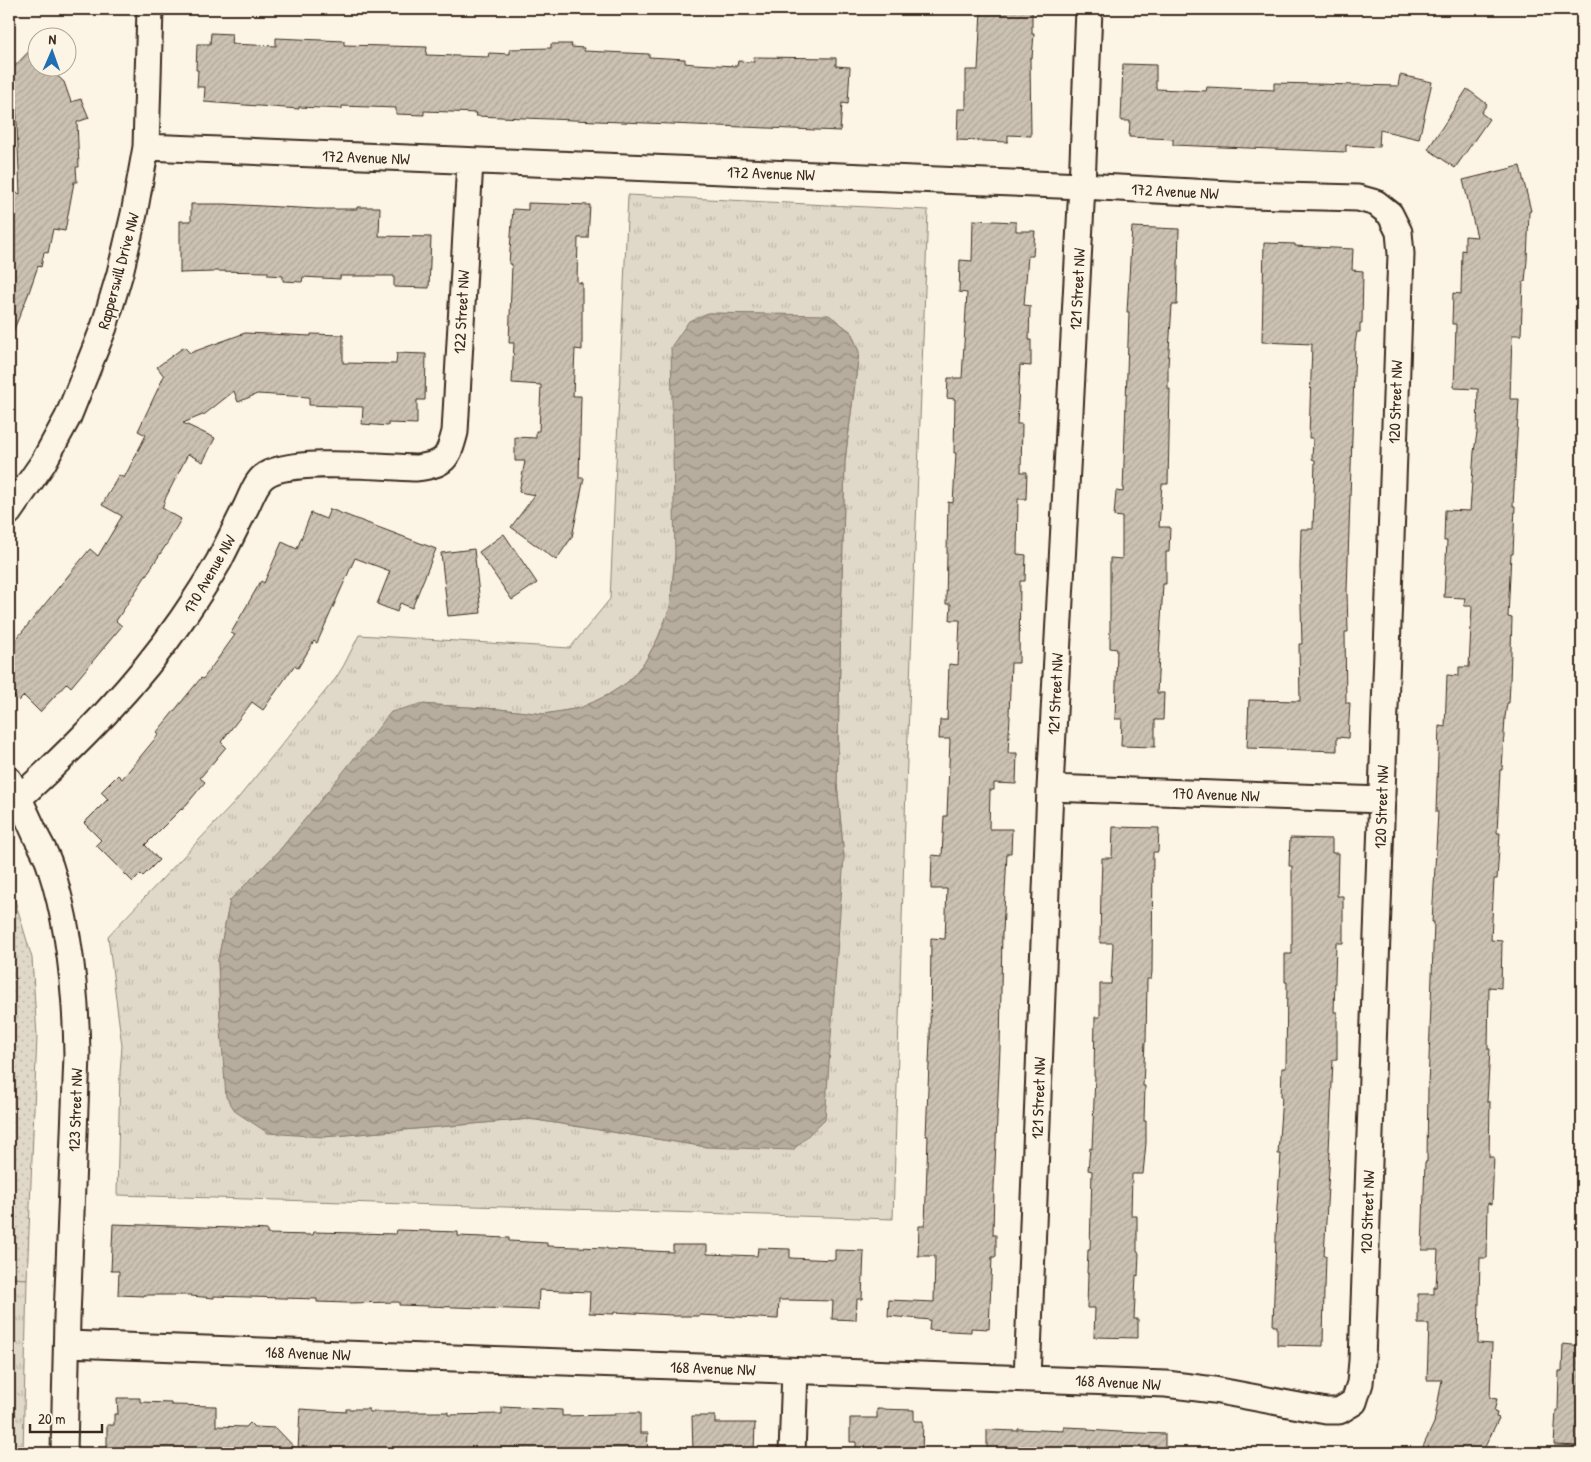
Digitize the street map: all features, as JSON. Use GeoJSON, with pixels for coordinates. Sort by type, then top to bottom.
{"type":"FeatureCollection","features":[{"type":"Feature","properties":{"kind":"street","name":"Rapperswill Drive NW"},"geometry":{"type":"LineString","coordinates":[[9,512],[43,463],[68,417],[104,327],[120,273],[134,214],[146,147],[150,9]]}},
{"type":"Feature","properties":{"kind":"street","name":"121 Street NW"},"geometry":{"type":"LineString","coordinates":[[1027,1378],[1050,788],[1082,186],[1089,9]]}},
{"type":"Feature","properties":{"kind":"street","name":"172 Avenue NW"},"geometry":{"type":"LineString","coordinates":[[146,147],[1082,186],[1248,195],[1358,198],[1376,203],[1390,214]]}},
{"type":"Feature","properties":{"kind":"street","name":"122 Street NW"},"geometry":{"type":"LineString","coordinates":[[444,460],[450,449],[455,432],[470,161]]}},
{"type":"Feature","properties":{"kind":"street","name":"120 Street NW"},"geometry":{"type":"LineString","coordinates":[[1354,1402],[1360,1383],[1362,1361],[1401,254],[1399,232],[1390,214]]}},
{"type":"Feature","properties":{"kind":"street","name":"170 Avenue NW"},"geometry":{"type":"LineString","coordinates":[[14,789],[60,761],[112,708],[147,667],[182,619],[218,561],[254,490],[264,477],[279,470],[299,466],[417,468],[432,466],[444,460]]}},
{"type":"Feature","properties":{"kind":"street","name":"170 Avenue NW"},"geometry":{"type":"LineString","coordinates":[[1050,788],[1382,800]]}},
{"type":"Feature","properties":{"kind":"street","name":"123 Street NW"},"geometry":{"type":"LineString","coordinates":[[14,789],[50,865],[66,928],[73,971],[77,1055],[64,1453]]}},
{"type":"Feature","properties":{"kind":"street","name":"168 Avenue NW"},"geometry":{"type":"LineString","coordinates":[[67,1344],[1027,1378],[1182,1386],[1214,1390],[1326,1411],[1339,1411],[1354,1402]]}},
{"type":"Feature","properties":{"kind":"street"},"geometry":{"type":"LineString","coordinates":[[792,1453],[794,1371]]}},
{"type":"Feature","properties":{"kind":"green space"},"geometry":{"type":"Polygon","coordinates":[[[628,195],[928,210],[906,787],[893,1219],[117,1195],[122,1046],[108,936],[235,802],[336,678],[359,635],[570,648],[610,599],[628,195]],[[708,313],[675,556],[670,608],[658,638],[646,660],[628,682],[608,695],[581,708],[544,714],[420,704],[324,796],[279,851],[230,900],[218,960],[220,1017],[323,1137],[530,1119],[707,1147],[844,857],[837,783],[845,460],[859,352],[851,332],[830,316],[708,313]]]}},
{"type":"Feature","properties":{"kind":"green space"},"geometry":{"type":"Polygon","coordinates":[[[9,880],[32,958],[37,1036],[27,1279],[9,1278],[9,880]]]}},
{"type":"Feature","properties":{"kind":"green space"},"geometry":{"type":"Polygon","coordinates":[[[9,1278],[27,1279],[23,1453],[9,1453],[9,1278]]]}},
{"type":"Feature","properties":{"kind":"water"},"geometry":{"type":"Polygon","coordinates":[[[708,313],[829,315],[851,332],[859,352],[845,460],[837,783],[844,857],[825,1119],[793,1150],[707,1147],[530,1119],[323,1137],[268,1133],[236,1112],[226,1097],[218,960],[230,900],[279,851],[391,712],[420,704],[544,714],[580,708],[608,695],[628,682],[646,660],[658,638],[670,608],[675,556],[671,347],[689,321],[708,313]]]}},
{"type":"Feature","properties":{"kind":"building"},"geometry":{"type":"Polygon","coordinates":[[[981,9],[1032,9],[1032,34],[1034,34],[1032,58],[1030,58],[1031,136],[1008,135],[1008,142],[957,140],[958,109],[966,109],[966,70],[978,70],[981,9]]]}},
{"type":"Feature","properties":{"kind":"building"},"geometry":{"type":"Polygon","coordinates":[[[211,33],[232,34],[231,44],[276,46],[276,38],[344,41],[344,45],[427,47],[426,55],[488,57],[489,53],[510,54],[510,49],[551,48],[551,44],[572,44],[571,47],[584,48],[584,51],[649,54],[649,57],[685,59],[685,63],[694,64],[737,66],[738,61],[754,62],[754,57],[836,58],[836,66],[850,67],[848,104],[842,103],[840,131],[476,116],[477,113],[424,111],[424,115],[396,114],[396,108],[342,106],[342,109],[299,107],[299,109],[204,102],[205,87],[197,87],[197,44],[210,44],[211,33]]]}},
{"type":"Feature","properties":{"kind":"building"},"geometry":{"type":"Polygon","coordinates":[[[28,52],[28,78],[60,78],[64,82],[71,102],[81,99],[89,118],[77,122],[79,167],[76,167],[77,182],[74,182],[65,231],[53,229],[48,253],[44,252],[41,267],[38,266],[10,339],[9,191],[20,194],[16,102],[9,110],[9,72],[28,52]]]}},
{"type":"Feature","properties":{"kind":"building"},"geometry":{"type":"Polygon","coordinates":[[[1123,64],[1156,65],[1156,89],[1206,91],[1207,87],[1274,90],[1274,83],[1398,86],[1400,75],[1432,82],[1419,139],[1380,130],[1379,147],[1346,145],[1346,152],[1173,145],[1173,139],[1129,137],[1130,121],[1121,121],[1123,64]]]}},
{"type":"Feature","properties":{"kind":"building"},"geometry":{"type":"Polygon","coordinates":[[[1467,89],[1487,104],[1481,113],[1489,119],[1455,168],[1428,149],[1467,89]]]}},
{"type":"Feature","properties":{"kind":"building"},"geometry":{"type":"Polygon","coordinates":[[[1520,166],[1531,211],[1529,212],[1525,282],[1523,282],[1521,335],[1512,335],[1510,399],[1519,399],[1513,506],[1515,506],[1513,554],[1511,554],[1508,617],[1512,618],[1510,683],[1509,703],[1507,703],[1505,717],[1502,770],[1500,770],[1497,833],[1500,833],[1497,879],[1494,879],[1491,940],[1502,941],[1501,988],[1489,987],[1488,1049],[1490,1049],[1487,1102],[1490,1102],[1489,1157],[1494,1157],[1492,1204],[1488,1203],[1487,1258],[1480,1258],[1478,1343],[1492,1344],[1490,1398],[1497,1399],[1494,1412],[1497,1413],[1496,1417],[1499,1418],[1482,1453],[1420,1453],[1434,1423],[1442,1380],[1427,1380],[1429,1324],[1418,1324],[1418,1294],[1434,1294],[1438,1250],[1422,1250],[1425,1162],[1427,1162],[1434,922],[1432,922],[1438,812],[1436,812],[1439,726],[1445,727],[1447,675],[1459,676],[1459,667],[1469,667],[1472,606],[1464,606],[1465,598],[1444,597],[1447,541],[1444,541],[1445,510],[1470,511],[1477,433],[1478,389],[1454,388],[1456,324],[1452,324],[1453,293],[1461,294],[1462,250],[1465,251],[1465,236],[1477,237],[1463,180],[1520,166]]]}},
{"type":"Feature","properties":{"kind":"building"},"geometry":{"type":"Polygon","coordinates":[[[528,203],[590,205],[588,238],[578,238],[577,282],[582,283],[582,350],[575,349],[573,396],[581,396],[579,478],[584,478],[572,537],[556,560],[511,527],[535,495],[519,492],[525,461],[515,461],[515,437],[536,438],[536,431],[539,431],[541,385],[512,383],[514,343],[509,343],[512,264],[509,264],[513,209],[528,210],[528,203]]]}},
{"type":"Feature","properties":{"kind":"building"},"geometry":{"type":"Polygon","coordinates":[[[191,204],[317,209],[380,207],[379,236],[431,237],[429,288],[394,287],[394,276],[340,276],[340,279],[303,277],[302,282],[283,281],[283,276],[268,275],[268,272],[214,271],[180,273],[180,221],[191,221],[191,204]]]}},
{"type":"Feature","properties":{"kind":"building"},"geometry":{"type":"Polygon","coordinates":[[[973,220],[1016,222],[1016,231],[1035,231],[1033,256],[1028,256],[1024,305],[1030,306],[1029,340],[1031,340],[1031,366],[1020,365],[1017,424],[1022,424],[1021,472],[1027,472],[1026,499],[1018,499],[1017,554],[1026,555],[1025,581],[1020,581],[1019,663],[1011,663],[1009,715],[1008,753],[1017,753],[1016,784],[994,783],[994,790],[990,790],[989,829],[1012,829],[1011,853],[1007,853],[1002,932],[993,1235],[996,1235],[996,1257],[992,1257],[989,1329],[971,1328],[971,1332],[929,1330],[930,1320],[888,1316],[889,1300],[934,1302],[935,1256],[918,1256],[919,1226],[925,1226],[931,938],[945,939],[947,889],[931,889],[932,855],[942,856],[944,816],[947,816],[950,739],[939,739],[940,720],[947,720],[949,664],[958,665],[960,620],[950,620],[951,604],[946,604],[948,502],[953,503],[956,453],[954,453],[955,399],[947,398],[948,378],[962,378],[967,293],[959,292],[960,260],[972,261],[973,220]]]}},
{"type":"Feature","properties":{"kind":"building"},"geometry":{"type":"Polygon","coordinates":[[[1132,227],[1179,229],[1177,305],[1172,305],[1168,366],[1168,389],[1170,389],[1168,484],[1162,484],[1159,527],[1170,527],[1169,552],[1166,552],[1166,584],[1163,584],[1157,693],[1164,693],[1163,720],[1155,720],[1155,747],[1121,746],[1122,719],[1115,719],[1117,649],[1110,648],[1110,558],[1122,559],[1122,517],[1114,516],[1116,491],[1123,492],[1129,312],[1127,312],[1132,227]]]}},
{"type":"Feature","properties":{"kind":"building"},"geometry":{"type":"Polygon","coordinates":[[[1264,243],[1353,249],[1352,270],[1363,271],[1362,323],[1360,323],[1360,332],[1357,332],[1355,344],[1347,591],[1348,632],[1345,632],[1346,703],[1350,703],[1348,738],[1337,737],[1337,751],[1247,748],[1249,700],[1300,701],[1299,644],[1302,644],[1301,529],[1313,529],[1315,460],[1312,459],[1313,438],[1309,438],[1312,344],[1262,342],[1264,243]]]}},
{"type":"Feature","properties":{"kind":"building"},"geometry":{"type":"Polygon","coordinates":[[[245,333],[311,336],[311,334],[343,335],[343,363],[396,364],[397,353],[426,354],[425,400],[417,400],[417,424],[388,423],[388,426],[362,424],[363,407],[309,405],[309,397],[257,394],[238,402],[234,391],[205,414],[183,423],[215,438],[203,462],[188,454],[164,501],[162,508],[181,519],[116,621],[122,626],[71,687],[67,683],[40,712],[24,696],[19,701],[9,691],[9,648],[90,549],[98,556],[122,516],[102,505],[119,475],[124,478],[146,435],[138,431],[164,376],[157,367],[184,347],[190,353],[245,333]]]}},
{"type":"Feature","properties":{"kind":"building"},"geometry":{"type":"Polygon","coordinates":[[[330,509],[436,549],[412,608],[400,603],[397,612],[377,604],[390,571],[355,558],[317,643],[314,641],[298,668],[294,666],[263,710],[252,702],[221,742],[226,747],[200,778],[205,782],[182,810],[145,845],[159,860],[143,876],[141,874],[133,882],[96,845],[101,840],[84,823],[108,799],[101,792],[118,775],[122,779],[159,734],[157,732],[201,678],[203,679],[235,635],[231,633],[261,581],[264,583],[282,542],[297,549],[311,513],[326,519],[330,509]]]}},
{"type":"Feature","properties":{"kind":"building"},"geometry":{"type":"Polygon","coordinates":[[[504,534],[537,583],[512,600],[479,552],[504,534]]]}},
{"type":"Feature","properties":{"kind":"building"},"geometry":{"type":"Polygon","coordinates":[[[474,549],[481,613],[448,616],[441,553],[474,549]]]}},
{"type":"Feature","properties":{"kind":"building"},"geometry":{"type":"Polygon","coordinates":[[[1113,827],[1159,828],[1158,852],[1153,852],[1152,972],[1151,979],[1147,979],[1143,1086],[1145,1086],[1144,1121],[1146,1121],[1146,1143],[1143,1174],[1132,1174],[1131,1216],[1137,1216],[1137,1252],[1139,1253],[1134,1319],[1138,1319],[1138,1338],[1094,1337],[1095,1308],[1087,1308],[1092,1171],[1088,1170],[1090,1148],[1092,1149],[1095,1017],[1100,1017],[1100,984],[1111,984],[1113,943],[1100,943],[1102,858],[1112,858],[1113,827]]]}},
{"type":"Feature","properties":{"kind":"building"},"geometry":{"type":"Polygon","coordinates":[[[1290,838],[1332,839],[1332,853],[1338,853],[1337,896],[1343,896],[1343,943],[1336,943],[1334,1012],[1337,1012],[1337,1060],[1333,1060],[1324,1256],[1326,1256],[1323,1346],[1277,1345],[1277,1326],[1273,1326],[1277,1207],[1281,1154],[1278,1154],[1282,1068],[1286,1068],[1287,982],[1285,982],[1285,954],[1292,954],[1292,866],[1289,866],[1290,838]]]}},
{"type":"Feature","properties":{"kind":"building"},"geometry":{"type":"Polygon","coordinates":[[[113,1224],[267,1230],[267,1234],[313,1235],[314,1232],[396,1234],[397,1230],[458,1232],[458,1236],[509,1238],[509,1241],[547,1243],[547,1246],[673,1252],[673,1245],[707,1245],[707,1254],[757,1256],[758,1248],[790,1249],[790,1258],[835,1260],[835,1250],[864,1251],[862,1299],[857,1299],[856,1320],[832,1319],[833,1301],[779,1300],[778,1319],[699,1315],[672,1316],[614,1312],[614,1314],[589,1313],[590,1292],[539,1290],[538,1310],[399,1305],[399,1302],[317,1302],[317,1299],[118,1295],[119,1271],[111,1271],[113,1224]]]}},
{"type":"Feature","properties":{"kind":"building"},"geometry":{"type":"Polygon","coordinates":[[[1563,1344],[1582,1346],[1582,1446],[1554,1445],[1556,1410],[1558,1410],[1559,1371],[1562,1371],[1563,1344]]]}},
{"type":"Feature","properties":{"kind":"building"},"geometry":{"type":"Polygon","coordinates":[[[117,1398],[140,1398],[140,1402],[171,1403],[171,1405],[216,1406],[216,1426],[246,1427],[250,1423],[254,1427],[276,1428],[298,1451],[300,1409],[346,1412],[346,1409],[369,1409],[369,1412],[448,1412],[448,1415],[502,1414],[502,1407],[562,1410],[562,1416],[640,1413],[640,1433],[648,1433],[647,1453],[107,1453],[107,1425],[114,1425],[114,1414],[118,1414],[117,1398]]]}},
{"type":"Feature","properties":{"kind":"building"},"geometry":{"type":"Polygon","coordinates":[[[877,1409],[914,1410],[914,1421],[923,1421],[922,1453],[856,1453],[856,1442],[850,1442],[850,1418],[877,1418],[877,1409]]]}},
{"type":"Feature","properties":{"kind":"building"},"geometry":{"type":"Polygon","coordinates":[[[692,1416],[715,1416],[715,1423],[755,1423],[754,1453],[693,1453],[692,1416]]]}},
{"type":"Feature","properties":{"kind":"building"},"geometry":{"type":"Polygon","coordinates":[[[1064,1427],[1165,1434],[1165,1453],[987,1453],[987,1430],[1064,1431],[1064,1427]]]}}]}
